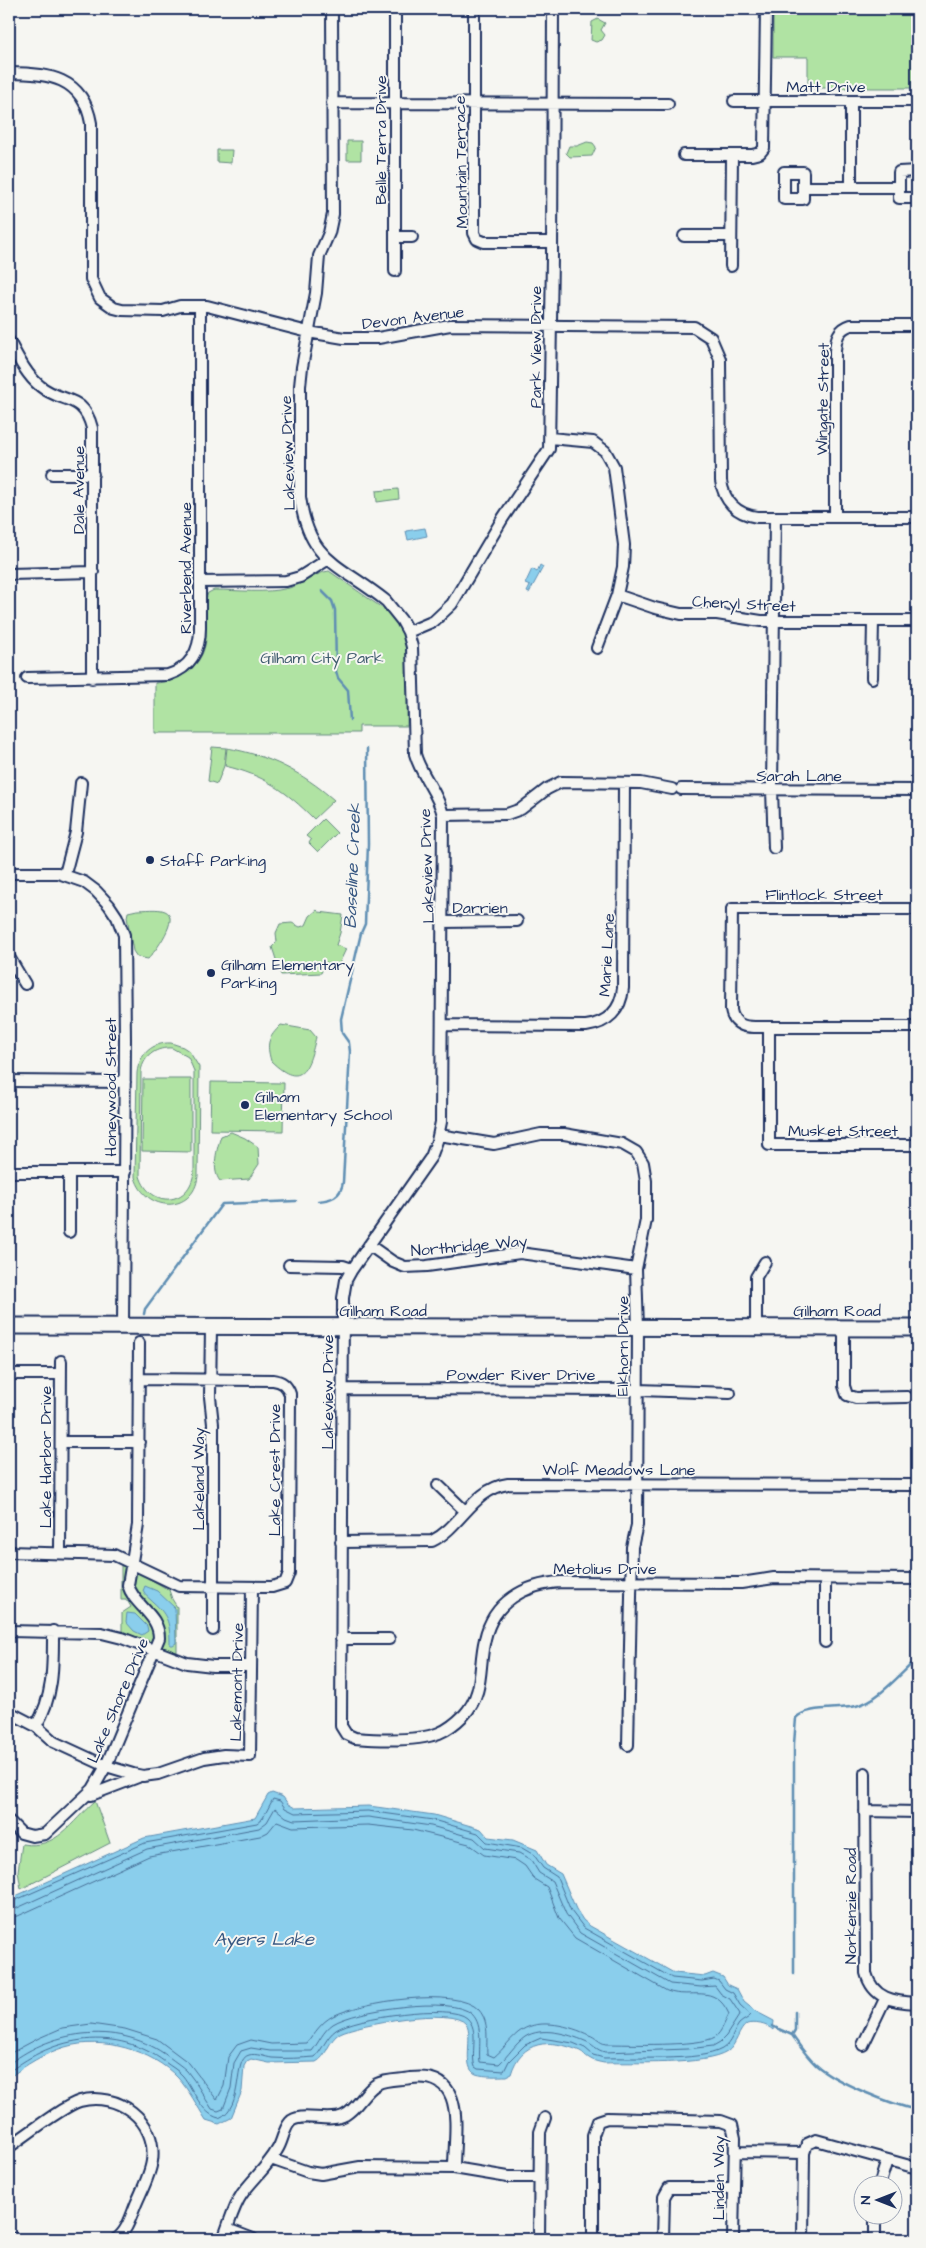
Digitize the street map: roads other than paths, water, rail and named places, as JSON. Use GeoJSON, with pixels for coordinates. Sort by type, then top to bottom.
{"type":"FeatureCollection","features":[{"type":"Feature","properties":{"kind":"street","name":"Lakeview Drive"},"geometry":{"type":"LineString","coordinates":[[332,9],[332,214],[329,233],[319,256],[316,293],[300,386],[300,497],[310,537],[327,560],[386,601],[394,609],[408,632],[412,654],[415,754],[419,766],[439,800],[443,815],[443,1025],[439,1135],[431,1157],[352,1269],[344,1289],[342,1328],[340,1720]]}},
{"type":"Feature","properties":{"kind":"street","name":"Belle Terra Drive"},"geometry":{"type":"LineString","coordinates":[[395,9],[395,271]]}},
{"type":"Feature","properties":{"kind":"street","name":"Mountain Terrace"},"geometry":{"type":"LineString","coordinates":[[474,9],[476,237],[484,242],[552,242]]}},
{"type":"Feature","properties":{"kind":"street","name":"Park View Drive"},"geometry":{"type":"LineString","coordinates":[[408,632],[434,621],[452,604],[503,518],[547,453],[550,438],[553,9]]}},
{"type":"Feature","properties":{"kind":"street"},"geometry":{"type":"LineString","coordinates":[[684,155],[754,155],[764,148],[766,9]]}},
{"type":"Feature","properties":{"kind":"street","name":"Devon Avenue"},"geometry":{"type":"LineString","coordinates":[[9,73],[39,73],[58,78],[74,88],[90,115],[90,272],[93,286],[100,298],[114,308],[128,311],[163,311],[180,306],[213,307],[308,332],[361,339],[450,325],[688,326],[699,328],[715,343],[720,359],[722,489],[729,503],[744,514],[757,517],[917,517]]}},
{"type":"Feature","properties":{"kind":"street"},"geometry":{"type":"LineString","coordinates":[[850,101],[851,187]]}},
{"type":"Feature","properties":{"kind":"street","name":"Matt Drive"},"geometry":{"type":"LineString","coordinates":[[734,102],[917,101]]}},
{"type":"Feature","properties":{"kind":"street"},"geometry":{"type":"LineString","coordinates":[[332,103],[668,104]]}},
{"type":"Feature","properties":{"kind":"street"},"geometry":{"type":"LineString","coordinates":[[731,266],[732,155]]}},
{"type":"Feature","properties":{"kind":"street"},"geometry":{"type":"LineString","coordinates":[[917,172],[899,172],[899,198],[917,198]]}},
{"type":"Feature","properties":{"kind":"street"},"geometry":{"type":"LineString","coordinates":[[803,187],[899,187]]}},
{"type":"Feature","properties":{"kind":"street"},"geometry":{"type":"LineString","coordinates":[[684,236],[731,236]]}},
{"type":"Feature","properties":{"kind":"street"},"geometry":{"type":"LineString","coordinates":[[395,237],[412,237]]}},
{"type":"Feature","properties":{"kind":"street","name":"Riverbend Avenue"},"geometry":{"type":"LineString","coordinates":[[27,678],[161,676],[173,673],[186,665],[199,646],[200,306]]}},
{"type":"Feature","properties":{"kind":"street","name":"Wingate Street"},"geometry":{"type":"LineString","coordinates":[[836,516],[837,336],[843,328],[855,324],[917,325]]}},
{"type":"Feature","properties":{"kind":"street","name":"Dale Avenue"},"geometry":{"type":"LineString","coordinates":[[10,345],[41,387],[72,400],[86,411],[92,428],[92,678]]}},
{"type":"Feature","properties":{"kind":"street"},"geometry":{"type":"LineString","coordinates":[[550,438],[593,442],[606,451],[612,462],[624,545],[622,577],[597,648]]}},
{"type":"Feature","properties":{"kind":"street"},"geometry":{"type":"LineString","coordinates":[[52,474],[92,474]]}},
{"type":"Feature","properties":{"kind":"street"},"geometry":{"type":"LineString","coordinates":[[774,848],[772,790],[775,517]]}},
{"type":"Feature","properties":{"kind":"street"},"geometry":{"type":"LineString","coordinates":[[200,582],[286,581],[300,577],[327,560]]}},
{"type":"Feature","properties":{"kind":"street"},"geometry":{"type":"LineString","coordinates":[[9,574],[93,572]]}},
{"type":"Feature","properties":{"kind":"street","name":"Cheryl Street"},"geometry":{"type":"LineString","coordinates":[[617,595],[674,614],[717,614],[774,621],[917,620]]}},
{"type":"Feature","properties":{"kind":"street"},"geometry":{"type":"LineString","coordinates":[[872,678],[873,621]]}},
{"type":"Feature","properties":{"kind":"street","name":"Sarah Lane"},"geometry":{"type":"LineString","coordinates":[[443,815],[507,814],[521,809],[547,789],[561,782],[646,784],[677,789],[917,790]]}},
{"type":"Feature","properties":{"kind":"street"},"geometry":{"type":"LineString","coordinates":[[65,874],[77,826],[81,783]]}},
{"type":"Feature","properties":{"kind":"street","name":"Marie Lane"},"geometry":{"type":"LineString","coordinates":[[443,1025],[586,1026],[606,1020],[614,1013],[621,1002],[623,988],[624,783]]}},
{"type":"Feature","properties":{"kind":"street","name":"Honeywood Street"},"geometry":{"type":"LineString","coordinates":[[9,873],[65,874],[84,882],[103,898],[117,918],[124,936],[125,1172],[123,1327]]}},
{"type":"Feature","properties":{"kind":"street","name":"Flintlock Street"},"geometry":{"type":"LineString","coordinates":[[769,1027],[742,1026],[732,1018],[732,908],[917,909]]}},
{"type":"Feature","properties":{"kind":"street","name":"Darrien"},"geometry":{"type":"LineString","coordinates":[[443,922],[517,921]]}},
{"type":"Feature","properties":{"kind":"street"},"geometry":{"type":"LineString","coordinates":[[9,957],[25,984]]}},
{"type":"Feature","properties":{"kind":"street"},"geometry":{"type":"LineString","coordinates":[[769,1027],[917,1027]]}},
{"type":"Feature","properties":{"kind":"street","name":"Musket Street"},"geometry":{"type":"LineString","coordinates":[[769,1027],[769,1145],[917,1145]]}},
{"type":"Feature","properties":{"kind":"street"},"geometry":{"type":"LineString","coordinates":[[9,1081],[125,1082]]}},
{"type":"Feature","properties":{"kind":"street","name":"Elkhorn Drive"},"geometry":{"type":"LineString","coordinates":[[439,1135],[494,1144],[541,1134],[556,1133],[613,1141],[638,1149],[646,1172],[644,1232],[636,1269],[638,1328],[637,1525],[632,1548],[628,1745]]}},
{"type":"Feature","properties":{"kind":"street"},"geometry":{"type":"LineString","coordinates":[[9,1172],[125,1172]]}},
{"type":"Feature","properties":{"kind":"street"},"geometry":{"type":"LineString","coordinates":[[69,1232],[70,1172]]}},
{"type":"Feature","properties":{"kind":"street","name":"Northridge Way"},"geometry":{"type":"LineString","coordinates":[[369,1245],[397,1264],[409,1267],[520,1253],[636,1269]]}},
{"type":"Feature","properties":{"kind":"street"},"geometry":{"type":"LineString","coordinates":[[756,1328],[756,1277],[765,1262]]}},
{"type":"Feature","properties":{"kind":"street"},"geometry":{"type":"LineString","coordinates":[[289,1265],[343,1266],[352,1269]]}},
{"type":"Feature","properties":{"kind":"street","name":"Gilham Road"},"geometry":{"type":"LineString","coordinates":[[9,1326],[917,1328]]}},
{"type":"Feature","properties":{"kind":"street","name":"Lakeland Way"},"geometry":{"type":"LineString","coordinates":[[211,1327],[210,1379],[214,1424],[213,1630]]}},
{"type":"Feature","properties":{"kind":"street"},"geometry":{"type":"LineString","coordinates":[[844,1328],[844,1386],[847,1395],[856,1398],[907,1397]]}},
{"type":"Feature","properties":{"kind":"street","name":"Lake Shore Drive"},"geometry":{"type":"LineString","coordinates":[[9,1821],[21,1833],[32,1836],[45,1834],[97,1785],[160,1638],[158,1625],[132,1594],[128,1586],[138,1525],[139,1343]]}},
{"type":"Feature","properties":{"kind":"street","name":"Lake Harbor Drive"},"geometry":{"type":"LineString","coordinates":[[60,1552],[61,1361]]}},
{"type":"Feature","properties":{"kind":"street"},"geometry":{"type":"LineString","coordinates":[[9,1374],[61,1374]]}},
{"type":"Feature","properties":{"kind":"street","name":"Lake Crest Drive"},"geometry":{"type":"LineString","coordinates":[[139,1379],[278,1381],[288,1388],[290,1394],[289,1573],[285,1583],[278,1587],[252,1588]]}},
{"type":"Feature","properties":{"kind":"street","name":"Powder River Drive"},"geometry":{"type":"LineString","coordinates":[[342,1389],[638,1390],[730,1393]]}},
{"type":"Feature","properties":{"kind":"street"},"geometry":{"type":"LineString","coordinates":[[61,1442],[139,1442]]}},
{"type":"Feature","properties":{"kind":"street","name":"Wolf Meadows Lane"},"geometry":{"type":"LineString","coordinates":[[341,1542],[432,1541],[487,1491],[508,1484],[917,1485]]}},
{"type":"Feature","properties":{"kind":"street"},"geometry":{"type":"LineString","coordinates":[[438,1485],[464,1511]]}},
{"type":"Feature","properties":{"kind":"street"},"geometry":{"type":"LineString","coordinates":[[9,1552],[114,1555],[132,1562],[173,1584],[252,1588]]}},
{"type":"Feature","properties":{"kind":"street","name":"Metolius Drive"},"geometry":{"type":"LineString","coordinates":[[340,1720],[346,1734],[355,1738],[418,1738],[440,1732],[456,1723],[474,1702],[481,1684],[483,1648],[492,1619],[507,1601],[524,1590],[545,1583],[742,1583],[774,1578],[917,1579]]}},
{"type":"Feature","properties":{"kind":"street"},"geometry":{"type":"LineString","coordinates":[[824,1642],[825,1579]]}},
{"type":"Feature","properties":{"kind":"street","name":"Lakemont Drive"},"geometry":{"type":"LineString","coordinates":[[9,1712],[36,1726],[54,1742],[124,1773],[143,1776],[158,1774],[204,1758],[224,1755],[250,1756],[252,1588]]}},
{"type":"Feature","properties":{"kind":"street"},"geometry":{"type":"LineString","coordinates":[[9,1631],[102,1633],[195,1665],[251,1666]]}},
{"type":"Feature","properties":{"kind":"street"},"geometry":{"type":"LineString","coordinates":[[36,1726],[44,1713],[52,1685],[53,1631]]}},
{"type":"Feature","properties":{"kind":"street"},"geometry":{"type":"LineString","coordinates":[[341,1639],[389,1639]]}},
{"type":"Feature","properties":{"kind":"street","name":"Norkenzie Road"},"geometry":{"type":"LineString","coordinates":[[865,1773],[865,1968],[870,1983],[877,1993],[885,1999]]}},
{"type":"Feature","properties":{"kind":"street"},"geometry":{"type":"LineString","coordinates":[[86,1797],[114,1785],[143,1776]]}},
{"type":"Feature","properties":{"kind":"street"},"geometry":{"type":"LineString","coordinates":[[865,1811],[917,1812]]}},
{"type":"Feature","properties":{"kind":"street"},"geometry":{"type":"LineString","coordinates":[[863,2045],[885,1999],[917,2003]]}},
{"type":"Feature","properties":{"kind":"street"},"geometry":{"type":"LineString","coordinates":[[222,2239],[242,2194],[271,2159],[288,2124],[295,2118],[342,2117],[352,2110],[377,2084],[424,2077],[441,2082],[447,2087],[455,2107],[454,2168]]}},
{"type":"Feature","properties":{"kind":"street"},"geometry":{"type":"LineString","coordinates":[[9,2147],[77,2102],[104,2100],[132,2111],[149,2132],[153,2148],[152,2162],[125,2231],[116,2239]]}},
{"type":"Feature","properties":{"kind":"street"},"geometry":{"type":"LineString","coordinates":[[539,2239],[540,2132],[545,2118]]}},
{"type":"Feature","properties":{"kind":"street","name":"Linden Way"},"geometry":{"type":"LineString","coordinates":[[592,2239],[594,2128],[598,2120],[607,2118],[724,2121],[734,2128],[733,2239]]}},
{"type":"Feature","properties":{"kind":"street"},"geometry":{"type":"LineString","coordinates":[[803,2239],[804,2153],[807,2144],[816,2140],[917,2168]]}},
{"type":"Feature","properties":{"kind":"street"},"geometry":{"type":"LineString","coordinates":[[735,2152],[804,2153]]}},
{"type":"Feature","properties":{"kind":"street"},"geometry":{"type":"LineString","coordinates":[[271,2159],[308,2172],[321,2174],[360,2167],[454,2168],[508,2177],[540,2177]]}},
{"type":"Feature","properties":{"kind":"street"},"geometry":{"type":"LineString","coordinates":[[882,2176],[888,2160]]}},
{"type":"Feature","properties":{"kind":"street"},"geometry":{"type":"LineString","coordinates":[[663,2239],[664,2197],[669,2188],[734,2188]]}},
{"type":"Feature","properties":{"kind":"street"},"geometry":{"type":"LineString","coordinates":[[875,2226],[875,2239]]}},
{"type":"Feature","properties":{"kind":"street"},"geometry":{"type":"LineString","coordinates":[[227,2229],[253,2239]]}},
{"type":"Feature","properties":{"kind":"street"},"geometry":{"type":"LineString","coordinates":[[9,2238],[14,2239]]}},
{"type":"Feature","properties":{"kind":"water"},"geometry":{"type":"Polygon","coordinates":[[[425,528],[427,536],[408,540],[406,531],[425,528]]]}},
{"type":"Feature","properties":{"kind":"water"},"geometry":{"type":"Polygon","coordinates":[[[540,565],[543,567],[529,593],[527,592],[530,586],[525,584],[532,569],[537,572],[540,565]]]}},
{"type":"Feature","properties":{"kind":"water"},"geometry":{"type":"Polygon","coordinates":[[[145,1586],[157,1591],[175,1608],[176,1643],[173,1645],[170,1645],[168,1621],[143,1591],[145,1586]]]}},
{"type":"Feature","properties":{"kind":"water"},"geometry":{"type":"Polygon","coordinates":[[[127,1613],[135,1614],[147,1626],[148,1631],[142,1635],[134,1631],[126,1622],[127,1613]]]}},
{"type":"Feature","properties":{"kind":"water","name":"Ayers Lake"},"geometry":{"type":"Polygon","coordinates":[[[272,1793],[283,1797],[288,1804],[295,1808],[369,1806],[434,1815],[481,1829],[488,1837],[513,1840],[537,1850],[546,1865],[561,1874],[576,1909],[583,1920],[590,1926],[674,1973],[705,1976],[713,1973],[723,1977],[728,1985],[737,1989],[744,2002],[755,2011],[774,2021],[773,2030],[760,2024],[747,2024],[727,2052],[717,2056],[686,2061],[604,2063],[592,2060],[580,2051],[558,2044],[538,2045],[529,2048],[522,2054],[511,2074],[507,2076],[483,2076],[472,2071],[469,2065],[468,2029],[466,2024],[458,2019],[425,2017],[384,2021],[340,2033],[320,2060],[316,2062],[269,2063],[251,2059],[247,2061],[244,2066],[242,2091],[231,2118],[219,2124],[206,2120],[186,2088],[167,2068],[141,2053],[126,2048],[95,2043],[65,2047],[36,2060],[9,2078],[9,1899],[144,1838],[255,1818],[268,1795],[272,1793]]]}},
{"type":"Feature","properties":{"kind":"waterway"},"geometry":{"type":"LineString","coordinates":[[322,591],[332,601],[335,610],[336,671],[338,678],[348,690],[350,720]]}},
{"type":"Feature","properties":{"kind":"waterway","name":"Baseline Creek"},"geometry":{"type":"LineString","coordinates":[[318,1201],[335,1197],[340,1191],[343,1182],[350,1052],[349,1043],[342,1033],[341,1019],[361,933],[365,924],[368,844],[367,749]]}},
{"type":"Feature","properties":{"kind":"waterway","name":"Baseline Creek"},"geometry":{"type":"LineString","coordinates":[[144,1314],[145,1309],[222,1204],[296,1201]]}},
{"type":"Feature","properties":{"kind":"waterway"},"geometry":{"type":"LineString","coordinates":[[794,1974],[794,1744],[796,1718],[801,1714],[815,1710],[849,1707],[864,1703],[880,1693],[917,1659]]}},
{"type":"Feature","properties":{"kind":"waterway"},"geometry":{"type":"LineString","coordinates":[[772,2026],[792,2035],[795,2030],[795,2012]]}},
{"type":"Feature","properties":{"kind":"waterway"},"geometry":{"type":"LineString","coordinates":[[792,2035],[809,2058],[825,2072],[864,2092],[917,2110]]}},
{"type":"Feature","properties":{"kind":"place","name":"Staff Parking"},"geometry":{"type":"Point","coordinates":[150,860]}},
{"type":"Feature","properties":{"kind":"place","name":"Gilham Elementary Parking"},"geometry":{"type":"Point","coordinates":[211,973]}},
{"type":"Feature","properties":{"kind":"place","name":"Gilham Elementary School"},"geometry":{"type":"Point","coordinates":[245,1105]}},
{"type":"Feature","properties":{"kind":"park label","name":"Gilham City Park"},"geometry":{"type":"Point","coordinates":[322,657]}}]}
